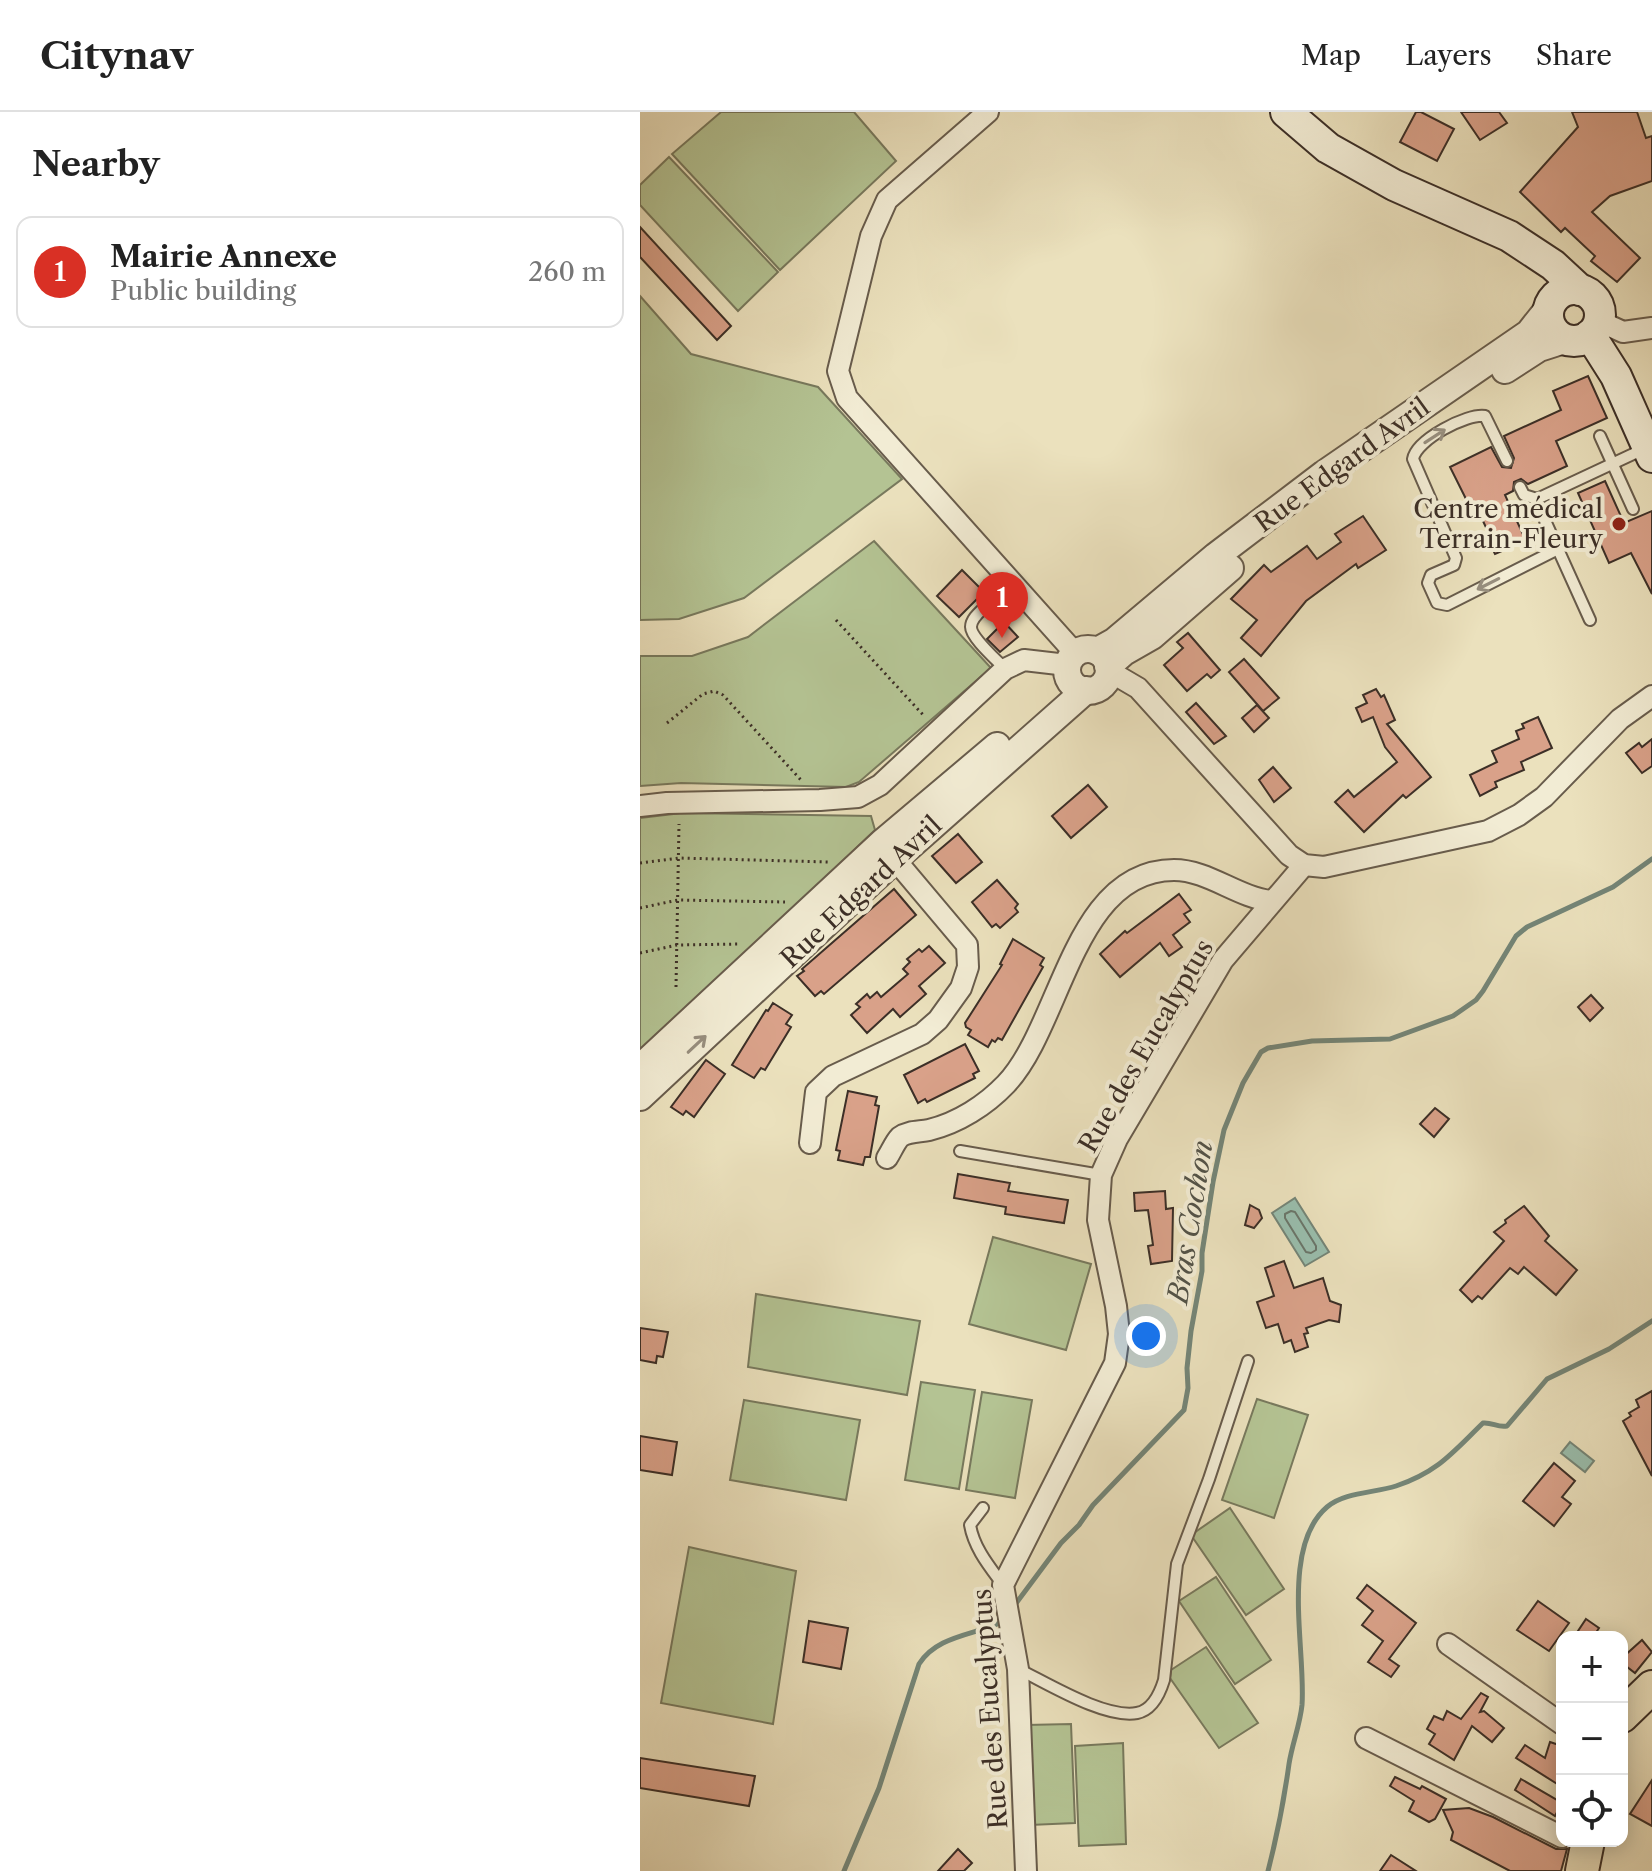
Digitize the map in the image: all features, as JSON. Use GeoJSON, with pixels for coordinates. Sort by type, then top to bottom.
{"type":"FeatureCollection","features":[{"type":"Feature","properties":{"kind":"main road"},"geometry":{"type":"LineString","coordinates":[[1286,112],[1328,148],[1394,185],[1509,236],[1553,265],[1593,298],[1599,313],[1585,332]]}},
{"type":"Feature","properties":{"kind":"main road"},"geometry":{"type":"LineString","coordinates":[[1527,248],[1550,305],[1550,324],[1554,331],[1585,332]]}},
{"type":"Feature","properties":{"kind":"main road"},"geometry":{"type":"LineString","coordinates":[[1550,305],[1564,291],[1580,290]]}},
{"type":"Feature","properties":{"kind":"main road"},"geometry":{"type":"LineString","coordinates":[[1585,332],[1616,376],[1650,452]]}},
{"type":"Feature","properties":{"kind":"main road"},"geometry":{"type":"LineString","coordinates":[[1628,1710],[1652,1687]]}},
{"type":"Feature","properties":{"kind":"street"},"geometry":{"type":"LineString","coordinates":[[988,112],[887,200],[871,236],[838,371],[847,398],[1089,670]]}},
{"type":"Feature","properties":{"kind":"street","name":"Rue Edgard Avril"},"geometry":{"type":"LineString","coordinates":[[640,1068],[889,851],[1089,670],[1115,641],[1216,556],[1324,474],[1529,333],[1550,305]]}},
{"type":"Feature","properties":{"kind":"street"},"geometry":{"type":"LineString","coordinates":[[1585,332],[1652,328]]}},
{"type":"Feature","properties":{"kind":"street","name":"Rue Edgard Avril"},"geometry":{"type":"LineString","coordinates":[[1089,670],[1152,636],[1227,570],[1336,485],[1539,348],[1585,332]]}},
{"type":"Feature","properties":{"kind":"street"},"geometry":{"type":"LineString","coordinates":[[640,806],[858,797],[880,785],[1005,669],[1024,660],[1089,670],[1138,688],[1289,855],[1304,865],[1324,867],[1488,831],[1519,815],[1544,797],[1620,719],[1652,696]]}},
{"type":"Feature","properties":{"kind":"street"},"geometry":{"type":"LineString","coordinates":[[810,1143],[816,1092],[833,1076],[922,1034],[938,1020],[961,988],[968,967],[967,945],[889,851]]}},
{"type":"Feature","properties":{"kind":"street","name":"Rue Edgard Avril"},"geometry":{"type":"LineString","coordinates":[[640,1097],[889,851]]}},
{"type":"Feature","properties":{"kind":"street","name":"Rue des Eucalyptus"},"geometry":{"type":"LineString","coordinates":[[1026,1871],[1018,1669],[1004,1595],[1115,1363],[1119,1334],[1116,1306],[1098,1220],[1101,1175],[1117,1139],[1223,960],[1304,865]]}},
{"type":"Feature","properties":{"kind":"street"},"geometry":{"type":"LineString","coordinates":[[887,1158],[899,1138],[931,1129],[983,1106],[1008,1081],[1028,1054],[1088,926],[1123,884],[1149,874],[1176,870],[1199,875],[1253,899],[1271,901]]}},
{"type":"Feature","properties":{"kind":"street"},"geometry":{"type":"LineString","coordinates":[[1448,1644],[1556,1720]]}},
{"type":"Feature","properties":{"kind":"street"},"geometry":{"type":"LineString","coordinates":[[1366,1738],[1578,1848]]}},
{"type":"Feature","properties":{"kind":"lane"},"geometry":{"type":"LineString","coordinates":[[1507,461],[1485,416],[1477,415],[1435,434],[1414,452],[1413,459],[1456,558],[1454,565],[1431,575],[1428,583],[1437,603],[1447,605],[1558,549]]}},
{"type":"Feature","properties":{"kind":"lane"},"geometry":{"type":"LineString","coordinates":[[1600,436],[1633,509]]}},
{"type":"Feature","properties":{"kind":"lane"},"geometry":{"type":"LineString","coordinates":[[1520,487],[1524,495],[1537,499],[1612,463],[1650,452]]}},
{"type":"Feature","properties":{"kind":"lane"},"geometry":{"type":"LineString","coordinates":[[1537,499],[1590,620]]}},
{"type":"Feature","properties":{"kind":"lane"},"geometry":{"type":"LineString","coordinates":[[987,605],[971,627],[974,635],[1005,669]]}},
{"type":"Feature","properties":{"kind":"lane"},"geometry":{"type":"LineString","coordinates":[[960,1151],[1101,1175]]}},
{"type":"Feature","properties":{"kind":"lane"},"geometry":{"type":"LineString","coordinates":[[1018,1669],[1113,1711],[1138,1713],[1158,1697],[1164,1680],[1177,1564],[1248,1361]]}},
{"type":"Feature","properties":{"kind":"lane"},"geometry":{"type":"LineString","coordinates":[[983,1508],[970,1525],[972,1535],[1004,1595]]}},
{"type":"Feature","properties":{"kind":"path"},"geometry":{"type":"LineString","coordinates":[[836,620],[938,732]]}},
{"type":"Feature","properties":{"kind":"path"},"geometry":{"type":"LineString","coordinates":[[667,723],[703,694],[714,691],[723,695],[820,800]]}},
{"type":"Feature","properties":{"kind":"path"},"geometry":{"type":"LineString","coordinates":[[676,987],[679,824]]}},
{"type":"Feature","properties":{"kind":"path"},"geometry":{"type":"LineString","coordinates":[[640,863],[679,858],[831,862]]}},
{"type":"Feature","properties":{"kind":"path"},"geometry":{"type":"LineString","coordinates":[[640,908],[678,900],[789,902]]}},
{"type":"Feature","properties":{"kind":"path"},"geometry":{"type":"LineString","coordinates":[[640,953],[677,945],[745,944]]}},
{"type":"Feature","properties":{"kind":"shaded area"},"geometry":{"type":"Polygon","coordinates":[[[721,112],[854,112],[896,161],[780,270],[672,154],[721,112]]]}},
{"type":"Feature","properties":{"kind":"shaded area"},"geometry":{"type":"Polygon","coordinates":[[[669,157],[778,272],[738,311],[640,205],[640,185],[669,157]]]}},
{"type":"Feature","properties":{"kind":"shaded area"},"geometry":{"type":"Polygon","coordinates":[[[640,296],[691,354],[818,387],[902,479],[744,598],[679,619],[640,620],[640,296]]]}},
{"type":"Feature","properties":{"kind":"shaded area"},"geometry":{"type":"Polygon","coordinates":[[[874,541],[991,668],[859,782],[846,787],[681,783],[640,786],[640,656],[692,656],[748,637],[874,541]]]}},
{"type":"Feature","properties":{"kind":"shaded area"},"geometry":{"type":"Polygon","coordinates":[[[682,813],[871,816],[875,830],[640,1056],[640,818],[682,813]]]}},
{"type":"Feature","properties":{"kind":"shaded area"},"geometry":{"type":"Polygon","coordinates":[[[993,1237],[1091,1264],[1066,1350],[969,1324],[993,1237]]]}},
{"type":"Feature","properties":{"kind":"shaded area"},"geometry":{"type":"Polygon","coordinates":[[[756,1294],[920,1321],[907,1395],[748,1367],[756,1294]]]}},
{"type":"Feature","properties":{"kind":"shaded area"},"geometry":{"type":"Polygon","coordinates":[[[921,1382],[975,1390],[959,1489],[905,1480],[921,1382]]]}},
{"type":"Feature","properties":{"kind":"shaded area"},"geometry":{"type":"Polygon","coordinates":[[[982,1392],[1032,1400],[1015,1498],[966,1490],[982,1392]]]}},
{"type":"Feature","properties":{"kind":"shaded area"},"geometry":{"type":"Polygon","coordinates":[[[1257,1399],[1308,1415],[1274,1518],[1222,1500],[1257,1399]]]}},
{"type":"Feature","properties":{"kind":"shaded area"},"geometry":{"type":"Polygon","coordinates":[[[744,1400],[860,1420],[846,1500],[730,1480],[744,1400]]]}},
{"type":"Feature","properties":{"kind":"shaded area"},"geometry":{"type":"Polygon","coordinates":[[[1230,1508],[1284,1589],[1246,1615],[1191,1535],[1230,1508]]]}},
{"type":"Feature","properties":{"kind":"shaded area"},"geometry":{"type":"Polygon","coordinates":[[[689,1547],[796,1571],[773,1724],[661,1703],[689,1547]]]}},
{"type":"Feature","properties":{"kind":"shaded area"},"geometry":{"type":"Polygon","coordinates":[[[1216,1577],[1271,1660],[1235,1684],[1179,1601],[1216,1577]]]}},
{"type":"Feature","properties":{"kind":"shaded area"},"geometry":{"type":"Polygon","coordinates":[[[1206,1647],[1258,1723],[1219,1748],[1170,1678],[1171,1670],[1206,1647]]]}},
{"type":"Feature","properties":{"kind":"shaded area"},"geometry":{"type":"Polygon","coordinates":[[[1071,1724],[1075,1823],[1030,1825],[1026,1725],[1071,1724]]]}},
{"type":"Feature","properties":{"kind":"shaded area"},"geometry":{"type":"Polygon","coordinates":[[[1123,1743],[1126,1844],[1079,1846],[1075,1746],[1123,1743]]]}},
{"type":"Feature","properties":{"kind":"water"},"geometry":{"type":"Polygon","coordinates":[[[1295,1198],[1329,1252],[1305,1266],[1272,1213],[1295,1198]]]}},
{"type":"Feature","properties":{"kind":"water"},"geometry":{"type":"Polygon","coordinates":[[[1570,1442],[1594,1461],[1585,1472],[1561,1453],[1570,1442]]]}},
{"type":"Feature","properties":{"kind":"building"},"geometry":{"type":"Polygon","coordinates":[[[1416,112],[1454,129],[1437,161],[1400,142],[1416,112]]]}},
{"type":"Feature","properties":{"kind":"building"},"geometry":{"type":"Polygon","coordinates":[[[1461,112],[1499,112],[1507,123],[1480,140],[1461,112]]]}},
{"type":"Feature","properties":{"kind":"building"},"geometry":{"type":"Polygon","coordinates":[[[1572,112],[1637,112],[1646,138],[1652,136],[1652,181],[1610,196],[1592,212],[1640,258],[1617,282],[1591,261],[1595,256],[1565,228],[1561,232],[1520,192],[1578,127],[1572,112]]]}},
{"type":"Feature","properties":{"kind":"building"},"geometry":{"type":"Polygon","coordinates":[[[640,227],[731,326],[717,340],[640,257],[640,227]]]}},
{"type":"Feature","properties":{"kind":"building"},"geometry":{"type":"Polygon","coordinates":[[[1588,376],[1607,418],[1556,441],[1567,466],[1528,484],[1521,479],[1514,482],[1513,491],[1505,495],[1526,541],[1495,554],[1474,502],[1469,505],[1450,467],[1491,447],[1502,467],[1511,468],[1514,458],[1504,436],[1561,410],[1553,391],[1588,376]]]}},
{"type":"Feature","properties":{"kind":"building"},"geometry":{"type":"Polygon","coordinates":[[[1605,481],[1624,523],[1652,511],[1652,594],[1631,553],[1609,563],[1578,493],[1605,481]]]}},
{"type":"Feature","properties":{"kind":"building"},"geometry":{"type":"Polygon","coordinates":[[[1363,516],[1386,550],[1358,568],[1356,564],[1306,601],[1261,656],[1241,638],[1257,620],[1231,599],[1264,565],[1271,572],[1307,546],[1317,559],[1341,542],[1335,534],[1363,516]]]}},
{"type":"Feature","properties":{"kind":"building"},"geometry":{"type":"Polygon","coordinates":[[[962,570],[984,592],[959,617],[937,596],[962,570]]]}},
{"type":"Feature","properties":{"kind":"building"},"geometry":{"type":"Polygon","coordinates":[[[1004,622],[1018,637],[1000,652],[987,639],[1004,622]]]}},
{"type":"Feature","properties":{"kind":"building"},"geometry":{"type":"Polygon","coordinates":[[[1188,633],[1220,670],[1211,678],[1207,674],[1187,691],[1164,665],[1183,648],[1177,642],[1188,633]]]}},
{"type":"Feature","properties":{"kind":"building"},"geometry":{"type":"Polygon","coordinates":[[[1244,659],[1279,698],[1263,711],[1229,672],[1244,659]]]}},
{"type":"Feature","properties":{"kind":"building"},"geometry":{"type":"Polygon","coordinates":[[[1376,689],[1381,697],[1384,695],[1395,720],[1387,724],[1431,777],[1406,798],[1403,795],[1364,832],[1335,802],[1348,790],[1354,797],[1397,762],[1385,747],[1373,717],[1362,722],[1356,708],[1367,703],[1363,695],[1376,689]]]}},
{"type":"Feature","properties":{"kind":"building"},"geometry":{"type":"Polygon","coordinates":[[[1196,703],[1226,736],[1214,744],[1186,712],[1196,703]]]}},
{"type":"Feature","properties":{"kind":"building"},"geometry":{"type":"Polygon","coordinates":[[[1257,705],[1269,718],[1254,732],[1242,718],[1257,705]]]}},
{"type":"Feature","properties":{"kind":"building"},"geometry":{"type":"Polygon","coordinates":[[[1538,717],[1552,748],[1521,762],[1524,770],[1495,782],[1497,787],[1480,796],[1470,775],[1497,762],[1492,751],[1519,739],[1516,731],[1524,728],[1522,724],[1538,717]]]}},
{"type":"Feature","properties":{"kind":"building"},"geometry":{"type":"Polygon","coordinates":[[[1652,739],[1652,766],[1642,773],[1626,753],[1639,743],[1642,747],[1652,739]]]}},
{"type":"Feature","properties":{"kind":"building"},"geometry":{"type":"Polygon","coordinates":[[[1273,767],[1291,788],[1274,802],[1259,780],[1273,767]]]}},
{"type":"Feature","properties":{"kind":"building"},"geometry":{"type":"Polygon","coordinates":[[[1088,785],[1107,807],[1071,838],[1052,816],[1088,785]]]}},
{"type":"Feature","properties":{"kind":"building"},"geometry":{"type":"Polygon","coordinates":[[[958,834],[982,862],[956,883],[932,856],[958,834]]]}},
{"type":"Feature","properties":{"kind":"building"},"geometry":{"type":"Polygon","coordinates":[[[997,880],[1018,904],[1015,908],[1018,912],[1000,928],[996,924],[992,927],[972,902],[997,880]]]}},
{"type":"Feature","properties":{"kind":"building"},"geometry":{"type":"Polygon","coordinates":[[[894,889],[916,915],[824,994],[821,991],[815,996],[797,976],[804,971],[802,969],[894,889]]]}},
{"type":"Feature","properties":{"kind":"building"},"geometry":{"type":"Polygon","coordinates":[[[1179,894],[1191,910],[1184,914],[1190,922],[1173,935],[1182,947],[1169,956],[1160,943],[1120,977],[1100,954],[1125,931],[1127,933],[1179,894]]]}},
{"type":"Feature","properties":{"kind":"building"},"geometry":{"type":"Polygon","coordinates":[[[1013,939],[1044,958],[1040,965],[1043,967],[1002,1040],[992,1040],[988,1047],[968,1035],[971,1030],[965,1023],[1002,965],[1013,939]]]}},
{"type":"Feature","properties":{"kind":"building"},"geometry":{"type":"Polygon","coordinates":[[[929,946],[945,963],[919,986],[926,994],[900,1017],[893,1009],[867,1033],[851,1015],[860,1007],[856,1004],[867,994],[870,998],[877,992],[881,997],[908,974],[903,969],[910,962],[907,959],[919,949],[922,952],[929,946]]]}},
{"type":"Feature","properties":{"kind":"building"},"geometry":{"type":"Polygon","coordinates":[[[1591,995],[1603,1008],[1590,1021],[1578,1007],[1591,995]]]}},
{"type":"Feature","properties":{"kind":"building"},"geometry":{"type":"Polygon","coordinates":[[[773,1003],[792,1015],[786,1024],[791,1027],[765,1070],[761,1068],[754,1078],[732,1065],[773,1003]]]}},
{"type":"Feature","properties":{"kind":"building"},"geometry":{"type":"Polygon","coordinates":[[[965,1044],[979,1071],[973,1074],[975,1078],[927,1102],[925,1099],[918,1103],[904,1075],[965,1044]]]}},
{"type":"Feature","properties":{"kind":"building"},"geometry":{"type":"Polygon","coordinates":[[[706,1060],[725,1074],[694,1117],[686,1111],[683,1115],[671,1107],[706,1060]]]}},
{"type":"Feature","properties":{"kind":"building"},"geometry":{"type":"Polygon","coordinates":[[[848,1091],[877,1097],[875,1105],[879,1106],[870,1157],[865,1157],[863,1165],[838,1160],[840,1151],[836,1150],[848,1091]]]}},
{"type":"Feature","properties":{"kind":"building"},"geometry":{"type":"Polygon","coordinates":[[[1435,1108],[1449,1119],[1434,1137],[1420,1124],[1435,1108]]]}},
{"type":"Feature","properties":{"kind":"building"},"geometry":{"type":"Polygon","coordinates":[[[958,1174],[1010,1183],[1008,1191],[1068,1200],[1064,1223],[1005,1214],[1006,1207],[954,1198],[958,1174]]]}},
{"type":"Feature","properties":{"kind":"building"},"geometry":{"type":"Polygon","coordinates":[[[1165,1191],[1166,1209],[1173,1208],[1172,1261],[1151,1264],[1148,1246],[1153,1245],[1148,1210],[1135,1211],[1134,1193],[1165,1191]]]}},
{"type":"Feature","properties":{"kind":"building"},"geometry":{"type":"Polygon","coordinates":[[[1250,1205],[1259,1210],[1262,1218],[1254,1228],[1245,1225],[1250,1205]]]}},
{"type":"Feature","properties":{"kind":"building"},"geometry":{"type":"Polygon","coordinates":[[[1524,1206],[1549,1236],[1545,1241],[1577,1270],[1556,1295],[1524,1267],[1518,1274],[1510,1268],[1482,1299],[1478,1296],[1472,1302],[1460,1290],[1504,1241],[1494,1232],[1524,1206]]]}},
{"type":"Feature","properties":{"kind":"building"},"geometry":{"type":"Polygon","coordinates":[[[1284,1261],[1294,1288],[1323,1278],[1330,1301],[1341,1305],[1339,1322],[1329,1320],[1306,1328],[1308,1333],[1304,1334],[1308,1347],[1295,1352],[1291,1340],[1284,1343],[1278,1324],[1266,1328],[1257,1302],[1274,1296],[1265,1268],[1284,1261]]]}},
{"type":"Feature","properties":{"kind":"building"},"geometry":{"type":"Polygon","coordinates":[[[640,1328],[668,1332],[663,1357],[657,1356],[656,1363],[640,1360],[640,1328]]]}},
{"type":"Feature","properties":{"kind":"building"},"geometry":{"type":"Polygon","coordinates":[[[1652,1391],[1652,1476],[1623,1421],[1639,1407],[1636,1400],[1652,1391]]]}},
{"type":"Feature","properties":{"kind":"building"},"geometry":{"type":"Polygon","coordinates":[[[640,1436],[677,1442],[672,1475],[640,1470],[640,1436]]]}},
{"type":"Feature","properties":{"kind":"building"},"geometry":{"type":"Polygon","coordinates":[[[1554,1463],[1575,1481],[1562,1497],[1571,1504],[1554,1526],[1523,1501],[1554,1463]]]}},
{"type":"Feature","properties":{"kind":"building"},"geometry":{"type":"Polygon","coordinates":[[[1367,1585],[1416,1623],[1389,1659],[1399,1666],[1391,1677],[1368,1662],[1383,1641],[1362,1625],[1373,1611],[1357,1598],[1367,1585]]]}},
{"type":"Feature","properties":{"kind":"building"},"geometry":{"type":"Polygon","coordinates":[[[1538,1601],[1569,1623],[1563,1631],[1556,1631],[1556,1641],[1549,1651],[1517,1630],[1538,1601]]]}},
{"type":"Feature","properties":{"kind":"building"},"geometry":{"type":"Polygon","coordinates":[[[1586,1619],[1599,1628],[1597,1631],[1578,1631],[1586,1619]]]}},
{"type":"Feature","properties":{"kind":"building"},"geometry":{"type":"Polygon","coordinates":[[[809,1621],[848,1628],[841,1669],[803,1662],[809,1621]]]}},
{"type":"Feature","properties":{"kind":"building"},"geometry":{"type":"Polygon","coordinates":[[[1642,1640],[1652,1652],[1635,1673],[1628,1668],[1628,1653],[1642,1640]]]}},
{"type":"Feature","properties":{"kind":"building"},"geometry":{"type":"Polygon","coordinates":[[[1481,1693],[1488,1697],[1480,1712],[1484,1711],[1504,1728],[1492,1742],[1472,1726],[1454,1760],[1429,1744],[1435,1734],[1427,1729],[1434,1716],[1443,1720],[1447,1711],[1461,1719],[1481,1693]]]}},
{"type":"Feature","properties":{"kind":"building"},"geometry":{"type":"Polygon","coordinates":[[[1550,1742],[1556,1744],[1556,1783],[1516,1758],[1525,1745],[1545,1758],[1550,1742]]]}},
{"type":"Feature","properties":{"kind":"building"},"geometry":{"type":"Polygon","coordinates":[[[640,1758],[755,1776],[749,1806],[640,1788],[640,1758]]]}},
{"type":"Feature","properties":{"kind":"building"},"geometry":{"type":"Polygon","coordinates":[[[1395,1777],[1420,1789],[1422,1786],[1446,1799],[1435,1819],[1429,1822],[1409,1811],[1414,1801],[1390,1786],[1395,1777]]]}},
{"type":"Feature","properties":{"kind":"building"},"geometry":{"type":"Polygon","coordinates":[[[1521,1779],[1556,1799],[1555,1816],[1515,1790],[1521,1779]]]}},
{"type":"Feature","properties":{"kind":"building"},"geometry":{"type":"Polygon","coordinates":[[[1652,1780],[1652,1826],[1630,1814],[1652,1780]]]}},
{"type":"Feature","properties":{"kind":"building"},"geometry":{"type":"Polygon","coordinates":[[[1469,1808],[1556,1849],[1567,1849],[1561,1871],[1510,1871],[1451,1840],[1453,1832],[1443,1810],[1469,1808]]]}},
{"type":"Feature","properties":{"kind":"building"},"geometry":{"type":"Polygon","coordinates":[[[958,1849],[972,1863],[964,1871],[938,1871],[958,1849]]]}},
{"type":"Feature","properties":{"kind":"building"},"geometry":{"type":"Polygon","coordinates":[[[1391,1855],[1416,1871],[1380,1871],[1391,1855]]]}},
{"type":"Feature","properties":{"kind":"waterway","name":"Bras Cochon"},"geometry":{"type":"LineString","coordinates":[[1014,1606],[1093,1505],[1184,1410],[1202,1253],[1224,1130],[1243,1083],[1261,1052],[1268,1048],[1312,1041],[1390,1039],[1453,1016],[1476,1000],[1516,936],[1527,927],[1613,887],[1652,859]]}},
{"type":"Feature","properties":{"kind":"waterway"},"geometry":{"type":"LineString","coordinates":[[1268,1871],[1302,1705],[1299,1573],[1304,1547],[1313,1525],[1327,1507],[1342,1498],[1396,1486],[1423,1474],[1444,1460],[1483,1423],[1507,1426],[1547,1379],[1609,1349],[1652,1321]]}},
{"type":"Feature","properties":{"kind":"waterway","name":"Bras Cochon"},"geometry":{"type":"LineString","coordinates":[[844,1871],[879,1788],[919,1664],[927,1654],[946,1641],[1004,1621]]}},
{"type":"Feature","properties":{"kind":"place","name":"Centre médical Terrain-Fleury"},"geometry":{"type":"Point","coordinates":[1619,524]}},
{"type":"Feature","properties":{"kind":"place","name":"Mairie Annexe"},"geometry":{"type":"Point","coordinates":[1002,638]}}]}
